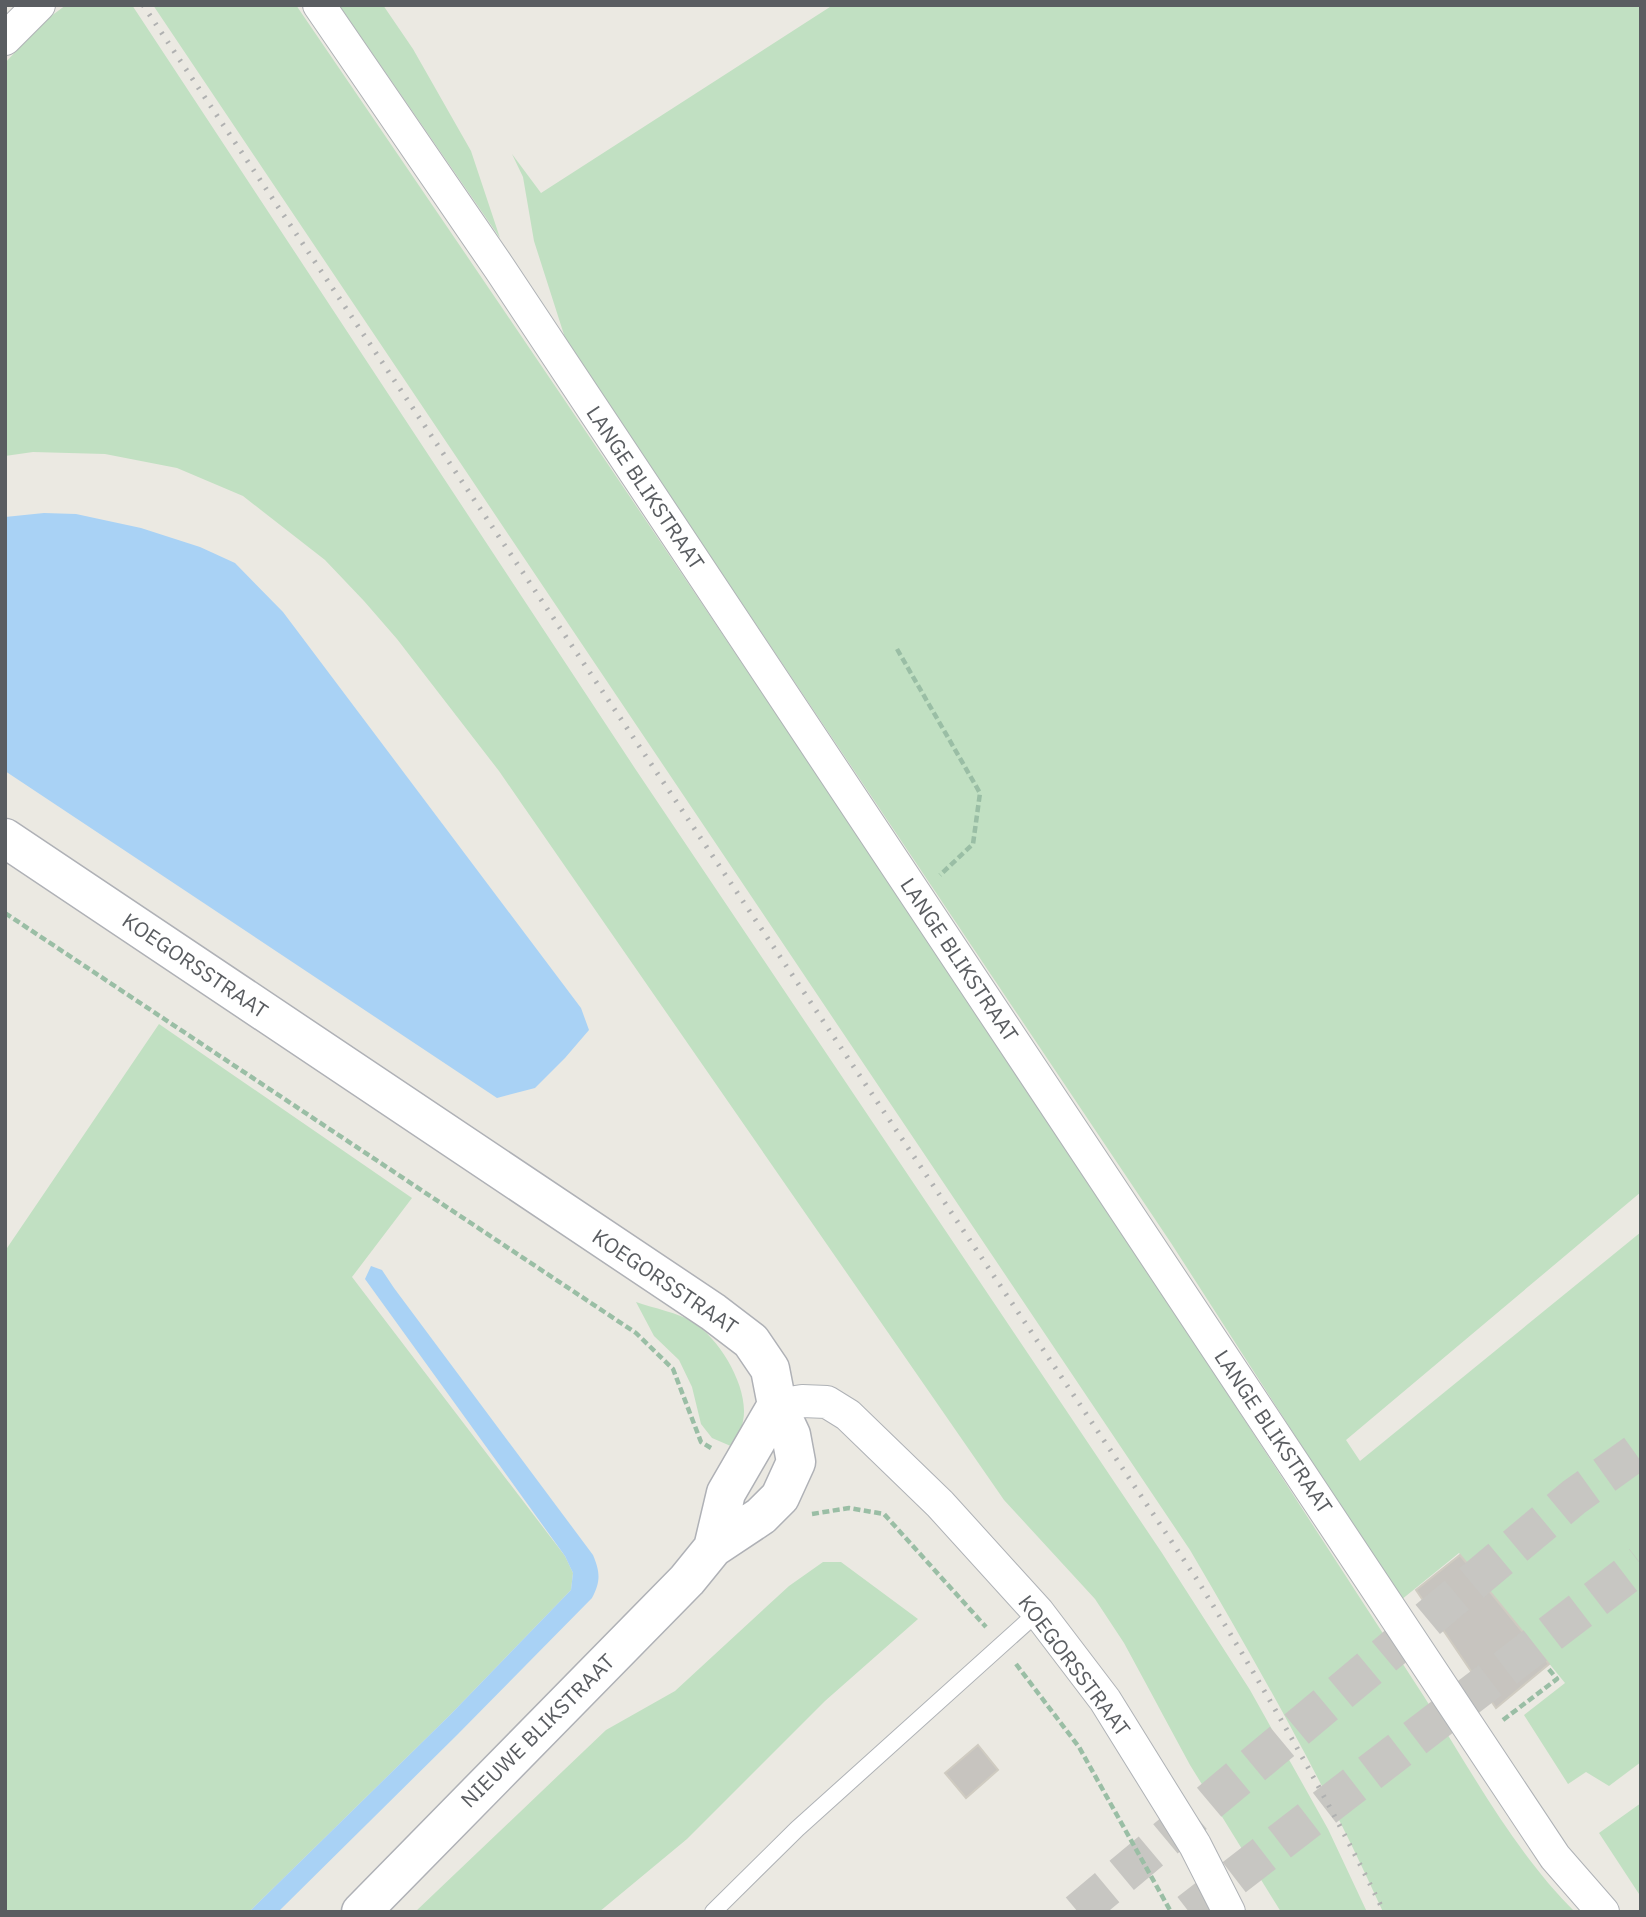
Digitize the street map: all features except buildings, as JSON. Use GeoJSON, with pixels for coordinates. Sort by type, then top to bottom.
{"type":"FeatureCollection","features":[{"type":"Feature","properties":{"kind":"street"},"geometry":{"type":"LineString","coordinates":[[5,39],[38,5]]}},
{"type":"Feature","properties":{"kind":"street","name":"LANGE BLIKSTRAAT"},"geometry":{"type":"LineString","coordinates":[[319,5],[500,269],[1555,1857],[1603,1912]]}},
{"type":"Feature","properties":{"kind":"street","name":"KOEGORSSTRAAT"},"geometry":{"type":"LineString","coordinates":[[5,838],[713,1312],[751,1341],[769,1369],[777,1405],[802,1401],[827,1402],[848,1415],[940,1504],[1038,1612],[1105,1700],[1195,1845],[1229,1912]]}},
{"type":"Feature","properties":{"kind":"street","name":"NIEUWE BLIKSTRAAT"},"geometry":{"type":"LineString","coordinates":[[713,1548],[726,1493],[777,1405]]}},
{"type":"Feature","properties":{"kind":"street","name":"NIEUWE BLIKSTRAAT"},"geometry":{"type":"LineString","coordinates":[[361,1912],[687,1580],[713,1548],[761,1516],[780,1497],[796,1462],[791,1435],[777,1405]]}},
{"type":"Feature","properties":{"kind":"lane"},"geometry":{"type":"LineString","coordinates":[[713,1912],[797,1829],[1038,1612]]}},
{"type":"Feature","properties":{"kind":"path"},"geometry":{"type":"LineString","coordinates":[[897,649],[980,793],[973,844],[917,897]]}},
{"type":"Feature","properties":{"kind":"path"},"geometry":{"type":"LineString","coordinates":[[5,913],[636,1333],[673,1369],[701,1442],[743,1467]]}},
{"type":"Feature","properties":{"kind":"path"},"geometry":{"type":"LineString","coordinates":[[1510,1715],[1557,1679],[1547,1667]]}},
{"type":"Feature","properties":{"kind":"green space"},"geometry":{"type":"Polygon","coordinates":[[[66,5],[132,5],[636,770],[1162,1553],[1250,1690],[1328,1829],[1367,1912],[1281,1912],[1190,1765],[1124,1643],[1095,1599],[1004,1500],[499,771],[397,639],[364,601],[325,560],[243,496],[177,468],[105,454],[33,452],[5,456],[5,63],[43,22],[66,5]]]}},
{"type":"Feature","properties":{"kind":"green space"},"geometry":{"type":"Polygon","coordinates":[[[153,5],[296,5],[740,660],[1069,1153],[1423,1695],[1493,1808],[1532,1863],[1575,1912],[1383,1912],[1339,1819],[1291,1728],[1190,1550],[153,5]]]}},
{"type":"Feature","properties":{"kind":"green space"},"geometry":{"type":"Polygon","coordinates":[[[339,5],[383,5],[413,49],[471,151],[500,238],[339,5]]]}},
{"type":"Feature","properties":{"kind":"green space"},"geometry":{"type":"Polygon","coordinates":[[[833,5],[1641,5],[1641,1192],[1346,1440],[1360,1461],[1641,1232],[1641,1762],[1609,1786],[1586,1772],[1568,1784],[1524,1715],[1565,1683],[1459,1553],[1401,1600],[1171,1243],[566,341],[534,241],[523,177],[512,154],[541,193],[833,5]]]}},
{"type":"Feature","properties":{"kind":"green space"},"geometry":{"type":"Polygon","coordinates":[[[159,1024],[412,1198],[352,1277],[565,1556],[573,1573],[571,1590],[450,1715],[249,1912],[5,1912],[5,1251],[159,1024]]]}},
{"type":"Feature","properties":{"kind":"green space"},"geometry":{"type":"Polygon","coordinates":[[[636,1302],[693,1322],[723,1352],[737,1380],[744,1408],[742,1424],[733,1447],[712,1438],[701,1424],[692,1387],[679,1360],[654,1336],[636,1302]]]}},
{"type":"Feature","properties":{"kind":"green space"},"geometry":{"type":"Polygon","coordinates":[[[823,1562],[841,1562],[918,1619],[825,1701],[687,1839],[599,1912],[415,1912],[606,1730],[675,1691],[789,1586],[823,1562]]]}},
{"type":"Feature","properties":{"kind":"green space"},"geometry":{"type":"Polygon","coordinates":[[[1641,1803],[1641,1897],[1599,1833],[1641,1803]]]}},
{"type":"Feature","properties":{"kind":"water"},"geometry":{"type":"Polygon","coordinates":[[[44,513],[76,514],[141,528],[200,547],[235,563],[283,612],[581,1008],[589,1030],[535,1088],[497,1098],[5,771],[5,517],[44,513]]]}},
{"type":"Feature","properties":{"kind":"water"},"geometry":{"type":"Polygon","coordinates":[[[371,1266],[382,1270],[593,1555],[598,1572],[597,1587],[592,1598],[278,1912],[249,1912],[450,1715],[571,1590],[573,1573],[565,1556],[365,1279],[371,1266]]]}},
{"type":"Feature","properties":{"kind":"tunnel"},"geometry":{"type":"LineString","coordinates":[[1078,1912],[1574,1497],[1641,1449]]}},
{"type":"Feature","properties":{"kind":"tunnel"},"geometry":{"type":"LineString","coordinates":[[1189,1912],[1641,1564]]}},
{"type":"Feature","properties":{"kind":"railway"},"geometry":{"type":"LineString","coordinates":[[143,5],[1196,1578],[1294,1743],[1384,1912]]}}]}
